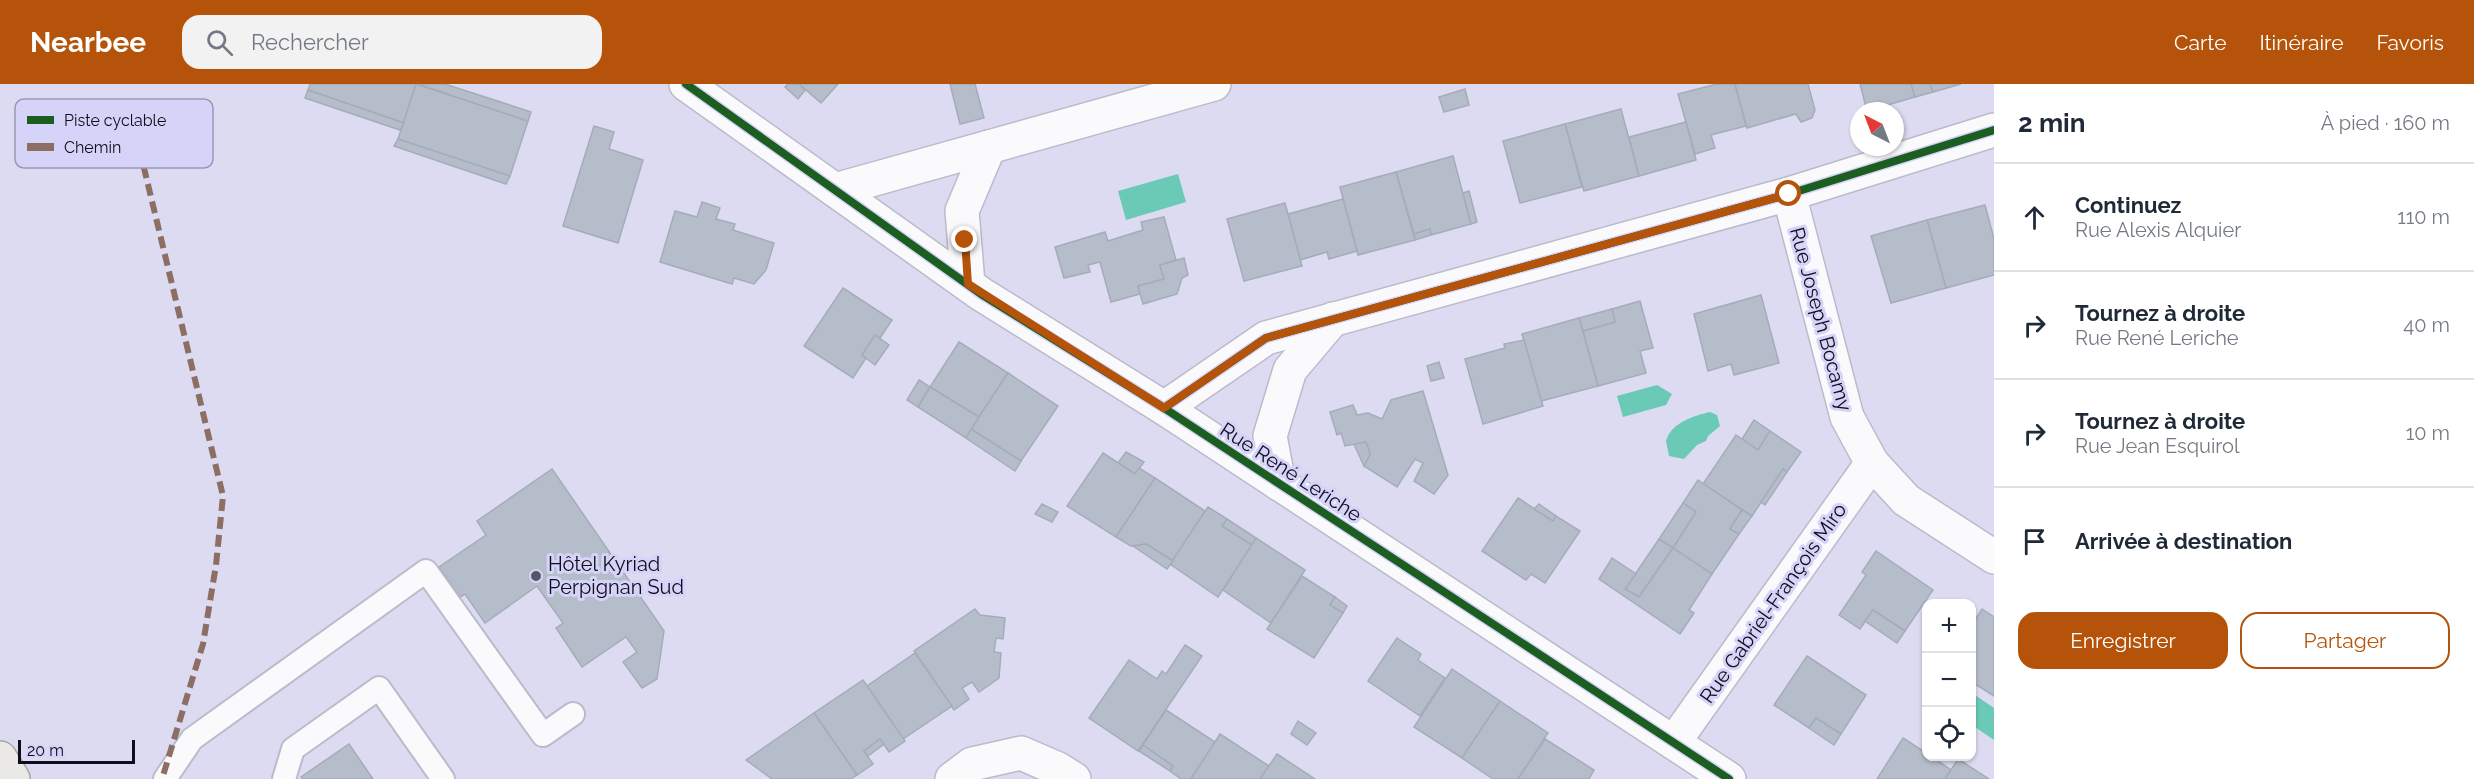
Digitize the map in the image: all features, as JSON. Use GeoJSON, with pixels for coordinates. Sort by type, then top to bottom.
{"type":"FeatureCollection","features":[{"type":"Feature","properties":{"kind":"main road"},"geometry":{"type":"LineString","coordinates":[[0,758],[11,779]]}},
{"type":"Feature","properties":{"kind":"main road"},"geometry":{"type":"LineString","coordinates":[[0,766],[11,779]]}},
{"type":"Feature","properties":{"kind":"street","name":"Rue René Leriche"},"geometry":{"type":"LineString","coordinates":[[686,84],[968,284],[1164,408],[1730,779]]}},
{"type":"Feature","properties":{"kind":"street"},"geometry":{"type":"LineString","coordinates":[[835,190],[989,147],[1123,96],[1214,84]]}},
{"type":"Feature","properties":{"kind":"street"},"geometry":{"type":"LineString","coordinates":[[1164,408],[1266,338],[1789,194],[1994,130]]}},
{"type":"Feature","properties":{"kind":"street"},"geometry":{"type":"LineString","coordinates":[[968,284],[962,211],[989,147]]}},
{"type":"Feature","properties":{"kind":"street","name":"Rue Joseph Bocamy"},"geometry":{"type":"LineString","coordinates":[[1789,194],[1847,417],[1872,463],[1906,500],[1994,557]]}},
{"type":"Feature","properties":{"kind":"street"},"geometry":{"type":"LineString","coordinates":[[1279,484],[1270,436],[1290,370],[1333,319]]}},
{"type":"Feature","properties":{"kind":"street","name":"Rue Gabriel-François Miro"},"geometry":{"type":"LineString","coordinates":[[1674,742],[1872,463]]}},
{"type":"Feature","properties":{"kind":"street"},"geometry":{"type":"LineString","coordinates":[[952,779],[972,764],[1021,753],[1058,769],[1074,779]]}},
{"type":"Feature","properties":{"kind":"lane"},"geometry":{"type":"LineString","coordinates":[[165,779],[192,739],[426,571],[543,735],[573,714]]}},
{"type":"Feature","properties":{"kind":"lane"},"geometry":{"type":"LineString","coordinates":[[284,779],[293,749],[379,688],[443,779]]}},
{"type":"Feature","properties":{"kind":"shaded area"},"geometry":{"type":"Polygon","coordinates":[[[1178,174],[1186,202],[1126,220],[1118,191],[1178,174]]]}},
{"type":"Feature","properties":{"kind":"shaded area"},"geometry":{"type":"Polygon","coordinates":[[[1657,385],[1672,394],[1666,405],[1623,417],[1617,396],[1657,385]]]}},
{"type":"Feature","properties":{"kind":"shaded area"},"geometry":{"type":"Polygon","coordinates":[[[1710,412],[1717,415],[1720,426],[1684,459],[1669,456],[1666,441],[1673,429],[1690,418],[1710,412]]]}},
{"type":"Feature","properties":{"kind":"shaded area"},"geometry":{"type":"Polygon","coordinates":[[[1976,696],[1994,708],[1994,740],[1976,728],[1976,696]]]}},
{"type":"Feature","properties":{"kind":"building"},"geometry":{"type":"Polygon","coordinates":[[[310,84],[416,84],[404,123],[308,90],[310,84]]]}},
{"type":"Feature","properties":{"kind":"building"},"geometry":{"type":"Polygon","coordinates":[[[416,84],[528,121],[510,176],[398,139],[416,84]]]}},
{"type":"Feature","properties":{"kind":"building"},"geometry":{"type":"Polygon","coordinates":[[[418,84],[445,84],[531,112],[528,121],[418,84]]]}},
{"type":"Feature","properties":{"kind":"building"},"geometry":{"type":"Polygon","coordinates":[[[788,84],[799,84],[805,90],[798,99],[785,87],[788,84]]]}},
{"type":"Feature","properties":{"kind":"building"},"geometry":{"type":"Polygon","coordinates":[[[799,84],[838,84],[821,103],[799,84]]]}},
{"type":"Feature","properties":{"kind":"building"},"geometry":{"type":"Polygon","coordinates":[[[950,84],[975,84],[984,118],[960,124],[950,84]]]}},
{"type":"Feature","properties":{"kind":"building"},"geometry":{"type":"Polygon","coordinates":[[[1717,84],[1735,84],[1746,126],[1711,135],[1715,148],[1695,154],[1678,94],[1717,84]]]}},
{"type":"Feature","properties":{"kind":"building"},"geometry":{"type":"Polygon","coordinates":[[[1735,84],[1808,84],[1815,110],[1812,118],[1801,122],[1796,114],[1747,128],[1735,84]]]}},
{"type":"Feature","properties":{"kind":"building"},"geometry":{"type":"Polygon","coordinates":[[[1860,84],[1911,84],[1915,97],[1898,102],[1865,102],[1860,84]]]}},
{"type":"Feature","properties":{"kind":"building"},"geometry":{"type":"Polygon","coordinates":[[[1911,84],[1930,84],[1933,92],[1915,97],[1911,84]]]}},
{"type":"Feature","properties":{"kind":"building"},"geometry":{"type":"Polygon","coordinates":[[[1930,84],[1961,84],[1933,92],[1930,84]]]}},
{"type":"Feature","properties":{"kind":"building"},"geometry":{"type":"Polygon","coordinates":[[[1465,89],[1469,105],[1444,112],[1439,97],[1465,89]]]}},
{"type":"Feature","properties":{"kind":"building"},"geometry":{"type":"Polygon","coordinates":[[[308,90],[404,123],[400,130],[305,98],[308,90]]]}},
{"type":"Feature","properties":{"kind":"building"},"geometry":{"type":"Polygon","coordinates":[[[1621,109],[1639,176],[1584,191],[1565,124],[1621,109]]]}},
{"type":"Feature","properties":{"kind":"building"},"geometry":{"type":"Polygon","coordinates":[[[1686,122],[1696,160],[1639,176],[1629,137],[1686,122]]]}},
{"type":"Feature","properties":{"kind":"building"},"geometry":{"type":"Polygon","coordinates":[[[1565,124],[1582,187],[1520,203],[1503,141],[1565,124]]]}},
{"type":"Feature","properties":{"kind":"building"},"geometry":{"type":"Polygon","coordinates":[[[594,126],[614,132],[609,149],[643,160],[618,243],[563,226],[594,126]]]}},
{"type":"Feature","properties":{"kind":"building"},"geometry":{"type":"Polygon","coordinates":[[[398,139],[510,176],[506,184],[394,146],[398,139]]]}},
{"type":"Feature","properties":{"kind":"building"},"geometry":{"type":"Polygon","coordinates":[[[1453,156],[1471,224],[1431,235],[1430,229],[1414,234],[1396,172],[1453,156]]]}},
{"type":"Feature","properties":{"kind":"building"},"geometry":{"type":"Polygon","coordinates":[[[1396,172],[1415,240],[1358,255],[1340,187],[1396,172]]]}},
{"type":"Feature","properties":{"kind":"building"},"geometry":{"type":"Polygon","coordinates":[[[1469,191],[1477,222],[1471,224],[1463,193],[1469,191]]]}},
{"type":"Feature","properties":{"kind":"building"},"geometry":{"type":"Polygon","coordinates":[[[1343,199],[1357,251],[1329,259],[1327,252],[1300,260],[1288,214],[1343,199]]]}},
{"type":"Feature","properties":{"kind":"building"},"geometry":{"type":"Polygon","coordinates":[[[702,202],[720,208],[716,219],[735,224],[733,230],[774,243],[766,270],[754,284],[734,278],[732,284],[660,262],[675,211],[697,217],[702,202]]]}},
{"type":"Feature","properties":{"kind":"building"},"geometry":{"type":"Polygon","coordinates":[[[1285,203],[1302,266],[1244,281],[1227,219],[1285,203]]]}},
{"type":"Feature","properties":{"kind":"building"},"geometry":{"type":"Polygon","coordinates":[[[1985,205],[1994,239],[1994,275],[1946,288],[1927,220],[1985,205]]]}},
{"type":"Feature","properties":{"kind":"building"},"geometry":{"type":"Polygon","coordinates":[[[1164,217],[1176,260],[1160,265],[1164,279],[1138,286],[1140,294],[1111,302],[1100,262],[1088,265],[1090,272],[1064,278],[1055,247],[1105,232],[1108,241],[1143,230],[1141,222],[1164,217]]]}},
{"type":"Feature","properties":{"kind":"building"},"geometry":{"type":"Polygon","coordinates":[[[1927,220],[1946,288],[1891,303],[1871,236],[1927,220]]]}},
{"type":"Feature","properties":{"kind":"building"},"geometry":{"type":"Polygon","coordinates":[[[1430,229],[1431,235],[1415,240],[1414,234],[1430,229]]]}},
{"type":"Feature","properties":{"kind":"building"},"geometry":{"type":"Polygon","coordinates":[[[1184,258],[1188,275],[1182,278],[1177,294],[1143,304],[1138,286],[1164,279],[1160,265],[1184,258]]]}},
{"type":"Feature","properties":{"kind":"building"},"geometry":{"type":"Polygon","coordinates":[[[843,288],[892,320],[880,338],[875,335],[862,355],[866,358],[853,378],[804,346],[843,288]]]}},
{"type":"Feature","properties":{"kind":"building"},"geometry":{"type":"Polygon","coordinates":[[[1761,295],[1779,363],[1734,375],[1731,364],[1708,371],[1694,314],[1761,295]]]}},
{"type":"Feature","properties":{"kind":"building"},"geometry":{"type":"Polygon","coordinates":[[[1640,301],[1653,348],[1640,351],[1646,373],[1598,386],[1583,331],[1615,322],[1612,309],[1640,301]]]}},
{"type":"Feature","properties":{"kind":"building"},"geometry":{"type":"Polygon","coordinates":[[[1612,309],[1615,322],[1583,331],[1579,318],[1612,309]]]}},
{"type":"Feature","properties":{"kind":"building"},"geometry":{"type":"Polygon","coordinates":[[[1579,318],[1598,386],[1541,401],[1522,334],[1579,318]]]}},
{"type":"Feature","properties":{"kind":"building"},"geometry":{"type":"Polygon","coordinates":[[[875,335],[889,345],[875,365],[862,355],[875,335]]]}},
{"type":"Feature","properties":{"kind":"building"},"geometry":{"type":"Polygon","coordinates":[[[1524,340],[1543,406],[1483,424],[1465,359],[1505,348],[1504,344],[1524,340]]]}},
{"type":"Feature","properties":{"kind":"building"},"geometry":{"type":"Polygon","coordinates":[[[959,342],[1008,373],[979,417],[930,387],[959,342]]]}},
{"type":"Feature","properties":{"kind":"building"},"geometry":{"type":"Polygon","coordinates":[[[1439,362],[1444,378],[1431,381],[1427,366],[1439,362]]]}},
{"type":"Feature","properties":{"kind":"building"},"geometry":{"type":"Polygon","coordinates":[[[1008,373],[1058,406],[1021,461],[971,429],[1008,373]]]}},
{"type":"Feature","properties":{"kind":"building"},"geometry":{"type":"Polygon","coordinates":[[[919,380],[930,387],[918,407],[907,400],[919,380]]]}},
{"type":"Feature","properties":{"kind":"building"},"geometry":{"type":"Polygon","coordinates":[[[930,387],[979,417],[966,438],[918,407],[930,387]]]}},
{"type":"Feature","properties":{"kind":"building"},"geometry":{"type":"Polygon","coordinates":[[[1423,391],[1448,475],[1434,494],[1414,481],[1423,463],[1415,459],[1397,487],[1364,466],[1370,454],[1366,442],[1345,446],[1341,433],[1337,435],[1330,412],[1353,405],[1357,415],[1368,413],[1382,419],[1391,400],[1423,391]]]}},
{"type":"Feature","properties":{"kind":"building"},"geometry":{"type":"Polygon","coordinates":[[[1754,420],[1770,431],[1758,450],[1742,439],[1754,420]]]}},
{"type":"Feature","properties":{"kind":"building"},"geometry":{"type":"Polygon","coordinates":[[[971,429],[1021,461],[1015,471],[966,438],[971,429]]]}},
{"type":"Feature","properties":{"kind":"building"},"geometry":{"type":"Polygon","coordinates":[[[1770,431],[1801,452],[1787,472],[1783,469],[1752,516],[1703,484],[1736,435],[1758,450],[1770,431]]]}},
{"type":"Feature","properties":{"kind":"building"},"geometry":{"type":"Polygon","coordinates":[[[1366,442],[1370,454],[1364,466],[1354,444],[1366,442]]]}},
{"type":"Feature","properties":{"kind":"building"},"geometry":{"type":"Polygon","coordinates":[[[1126,452],[1144,462],[1135,474],[1118,463],[1126,452]]]}},
{"type":"Feature","properties":{"kind":"building"},"geometry":{"type":"Polygon","coordinates":[[[1103,453],[1135,474],[1139,468],[1155,478],[1116,537],[1067,506],[1103,453]]]}},
{"type":"Feature","properties":{"kind":"building","name":"Hôtel Kyriad Perpignan Sud"},"geometry":{"type":"Polygon","coordinates":[[[552,469],[664,631],[657,679],[642,688],[623,662],[637,652],[626,637],[582,667],[556,628],[563,623],[537,586],[485,623],[465,594],[460,597],[439,567],[486,535],[477,521],[552,469]]]}},
{"type":"Feature","properties":{"kind":"building"},"geometry":{"type":"Polygon","coordinates":[[[1783,469],[1787,472],[1765,505],[1761,502],[1783,469]]]}},
{"type":"Feature","properties":{"kind":"building"},"geometry":{"type":"Polygon","coordinates":[[[1155,478],[1205,511],[1173,561],[1146,544],[1131,546],[1116,537],[1155,478]]]}},
{"type":"Feature","properties":{"kind":"building"},"geometry":{"type":"Polygon","coordinates":[[[1698,480],[1742,510],[1730,529],[1739,534],[1712,574],[1673,548],[1696,512],[1683,503],[1698,480]]]}},
{"type":"Feature","properties":{"kind":"building"},"geometry":{"type":"Polygon","coordinates":[[[1518,498],[1553,521],[1556,516],[1580,531],[1545,583],[1531,574],[1526,580],[1482,551],[1518,498]]]}},
{"type":"Feature","properties":{"kind":"building"},"geometry":{"type":"Polygon","coordinates":[[[1683,503],[1696,512],[1673,548],[1659,539],[1683,503]]]}},
{"type":"Feature","properties":{"kind":"building"},"geometry":{"type":"Polygon","coordinates":[[[1042,504],[1058,512],[1052,522],[1035,514],[1042,504]]]}},
{"type":"Feature","properties":{"kind":"building"},"geometry":{"type":"Polygon","coordinates":[[[1539,504],[1556,516],[1553,521],[1534,509],[1539,504]]]}},
{"type":"Feature","properties":{"kind":"building"},"geometry":{"type":"Polygon","coordinates":[[[1208,507],[1227,519],[1222,526],[1252,545],[1218,597],[1170,564],[1208,507]]]}},
{"type":"Feature","properties":{"kind":"building"},"geometry":{"type":"Polygon","coordinates":[[[1742,510],[1752,516],[1739,534],[1730,529],[1742,510]]]}},
{"type":"Feature","properties":{"kind":"building"},"geometry":{"type":"Polygon","coordinates":[[[1227,519],[1256,538],[1252,545],[1222,526],[1227,519]]]}},
{"type":"Feature","properties":{"kind":"building"},"geometry":{"type":"Polygon","coordinates":[[[1256,538],[1305,570],[1271,623],[1223,590],[1256,538]]]}},
{"type":"Feature","properties":{"kind":"building"},"geometry":{"type":"Polygon","coordinates":[[[1659,539],[1673,548],[1639,597],[1625,589],[1659,539]]]}},
{"type":"Feature","properties":{"kind":"building"},"geometry":{"type":"Polygon","coordinates":[[[1146,544],[1173,561],[1167,569],[1133,546],[1146,544]]]}},
{"type":"Feature","properties":{"kind":"building"},"geometry":{"type":"Polygon","coordinates":[[[1673,548],[1712,574],[1689,610],[1694,613],[1680,634],[1599,579],[1612,558],[1636,574],[1625,589],[1639,597],[1673,548]]]}},
{"type":"Feature","properties":{"kind":"building"},"geometry":{"type":"Polygon","coordinates":[[[1876,551],[1933,590],[1927,599],[1922,599],[1922,606],[1905,631],[1873,610],[1860,629],[1839,615],[1866,575],[1862,572],[1876,551]]]}},
{"type":"Feature","properties":{"kind":"building"},"geometry":{"type":"Polygon","coordinates":[[[1302,576],[1335,597],[1330,605],[1343,613],[1314,658],[1267,629],[1302,576]]]}},
{"type":"Feature","properties":{"kind":"building"},"geometry":{"type":"Polygon","coordinates":[[[1335,597],[1347,606],[1343,613],[1330,605],[1335,597]]]}},
{"type":"Feature","properties":{"kind":"building"},"geometry":{"type":"Polygon","coordinates":[[[975,609],[980,615],[1005,618],[1003,639],[996,638],[994,652],[1001,653],[999,678],[979,692],[972,682],[962,688],[969,699],[954,710],[914,651],[975,609]]]}},
{"type":"Feature","properties":{"kind":"building"},"geometry":{"type":"Polygon","coordinates":[[[1982,609],[1994,617],[1994,696],[1976,685],[1976,619],[1982,609]]]}},
{"type":"Feature","properties":{"kind":"building"},"geometry":{"type":"Polygon","coordinates":[[[1873,610],[1905,631],[1897,643],[1865,621],[1873,610]]]}},
{"type":"Feature","properties":{"kind":"building"},"geometry":{"type":"Polygon","coordinates":[[[1397,638],[1421,654],[1418,660],[1445,678],[1420,716],[1368,681],[1397,638]]]}},
{"type":"Feature","properties":{"kind":"building"},"geometry":{"type":"Polygon","coordinates":[[[1185,645],[1202,656],[1138,751],[1089,718],[1129,660],[1157,679],[1162,671],[1166,674],[1185,645]]]}},
{"type":"Feature","properties":{"kind":"building"},"geometry":{"type":"Polygon","coordinates":[[[915,653],[952,706],[903,739],[867,686],[915,653]]]}},
{"type":"Feature","properties":{"kind":"building"},"geometry":{"type":"Polygon","coordinates":[[[1807,656],[1866,695],[1841,734],[1816,718],[1809,728],[1774,705],[1807,656]]]}},
{"type":"Feature","properties":{"kind":"building"},"geometry":{"type":"Polygon","coordinates":[[[1452,669],[1500,701],[1462,758],[1414,727],[1452,669]]]}},
{"type":"Feature","properties":{"kind":"building"},"geometry":{"type":"Polygon","coordinates":[[[863,680],[905,741],[889,752],[880,739],[864,751],[873,764],[857,775],[814,713],[863,680]]]}},
{"type":"Feature","properties":{"kind":"building"},"geometry":{"type":"Polygon","coordinates":[[[1500,701],[1548,733],[1518,779],[1493,779],[1462,758],[1500,701]]]}},
{"type":"Feature","properties":{"kind":"building"},"geometry":{"type":"Polygon","coordinates":[[[1166,710],[1215,742],[1191,779],[1181,779],[1170,771],[1173,766],[1143,745],[1166,710]]]}},
{"type":"Feature","properties":{"kind":"building"},"geometry":{"type":"Polygon","coordinates":[[[814,713],[857,775],[851,779],[772,779],[746,760],[814,713]]]}},
{"type":"Feature","properties":{"kind":"building"},"geometry":{"type":"Polygon","coordinates":[[[1816,718],[1841,734],[1834,745],[1809,728],[1816,718]]]}},
{"type":"Feature","properties":{"kind":"building"},"geometry":{"type":"Polygon","coordinates":[[[1298,721],[1316,733],[1307,745],[1291,734],[1298,721]]]}},
{"type":"Feature","properties":{"kind":"building"},"geometry":{"type":"Polygon","coordinates":[[[1220,734],[1269,766],[1260,779],[1191,779],[1220,734]]]}},
{"type":"Feature","properties":{"kind":"building"},"geometry":{"type":"Polygon","coordinates":[[[1903,738],[1922,750],[1922,761],[1938,761],[1951,770],[1945,779],[1877,779],[1903,738]]]}},
{"type":"Feature","properties":{"kind":"building"},"geometry":{"type":"Polygon","coordinates":[[[880,739],[884,744],[868,756],[864,751],[880,739]]]}},
{"type":"Feature","properties":{"kind":"building"},"geometry":{"type":"Polygon","coordinates":[[[1545,739],[1594,770],[1589,779],[1518,779],[1545,739]]]}},
{"type":"Feature","properties":{"kind":"building"},"geometry":{"type":"Polygon","coordinates":[[[349,744],[373,779],[302,779],[301,777],[349,744]]]}},
{"type":"Feature","properties":{"kind":"building"},"geometry":{"type":"Polygon","coordinates":[[[1143,745],[1173,766],[1170,771],[1139,751],[1143,745]]]}},
{"type":"Feature","properties":{"kind":"building"},"geometry":{"type":"Polygon","coordinates":[[[1277,754],[1315,779],[1260,779],[1277,754]]]}},
{"type":"Feature","properties":{"kind":"building"},"geometry":{"type":"Polygon","coordinates":[[[1957,761],[1961,761],[1989,779],[1945,779],[1957,761]]]}},
{"type":"Feature","properties":{"kind":"marked path"},"geometry":{"type":"LineString","coordinates":[[144,168],[223,496],[216,565],[203,644],[162,779]]}},
{"type":"Feature","properties":{"kind":"cycle path"},"geometry":{"type":"LineString","coordinates":[[686,84],[981,294],[1164,408],[1729,779]]}},
{"type":"Feature","properties":{"kind":"cycle path"},"geometry":{"type":"LineString","coordinates":[[1164,408],[1266,338],[1789,194],[1994,130]]}},
{"type":"Feature","properties":{"kind":"place","name":"Hôtel Kyriad Perpignan Sud"},"geometry":{"type":"Point","coordinates":[536,576]}},
{"type":"Feature","properties":{"kind":"route"},"geometry":{"type":"LineString","coordinates":[[965,240],[968,284],[1164,408],[1266,338],[1789,194]]}}]}
